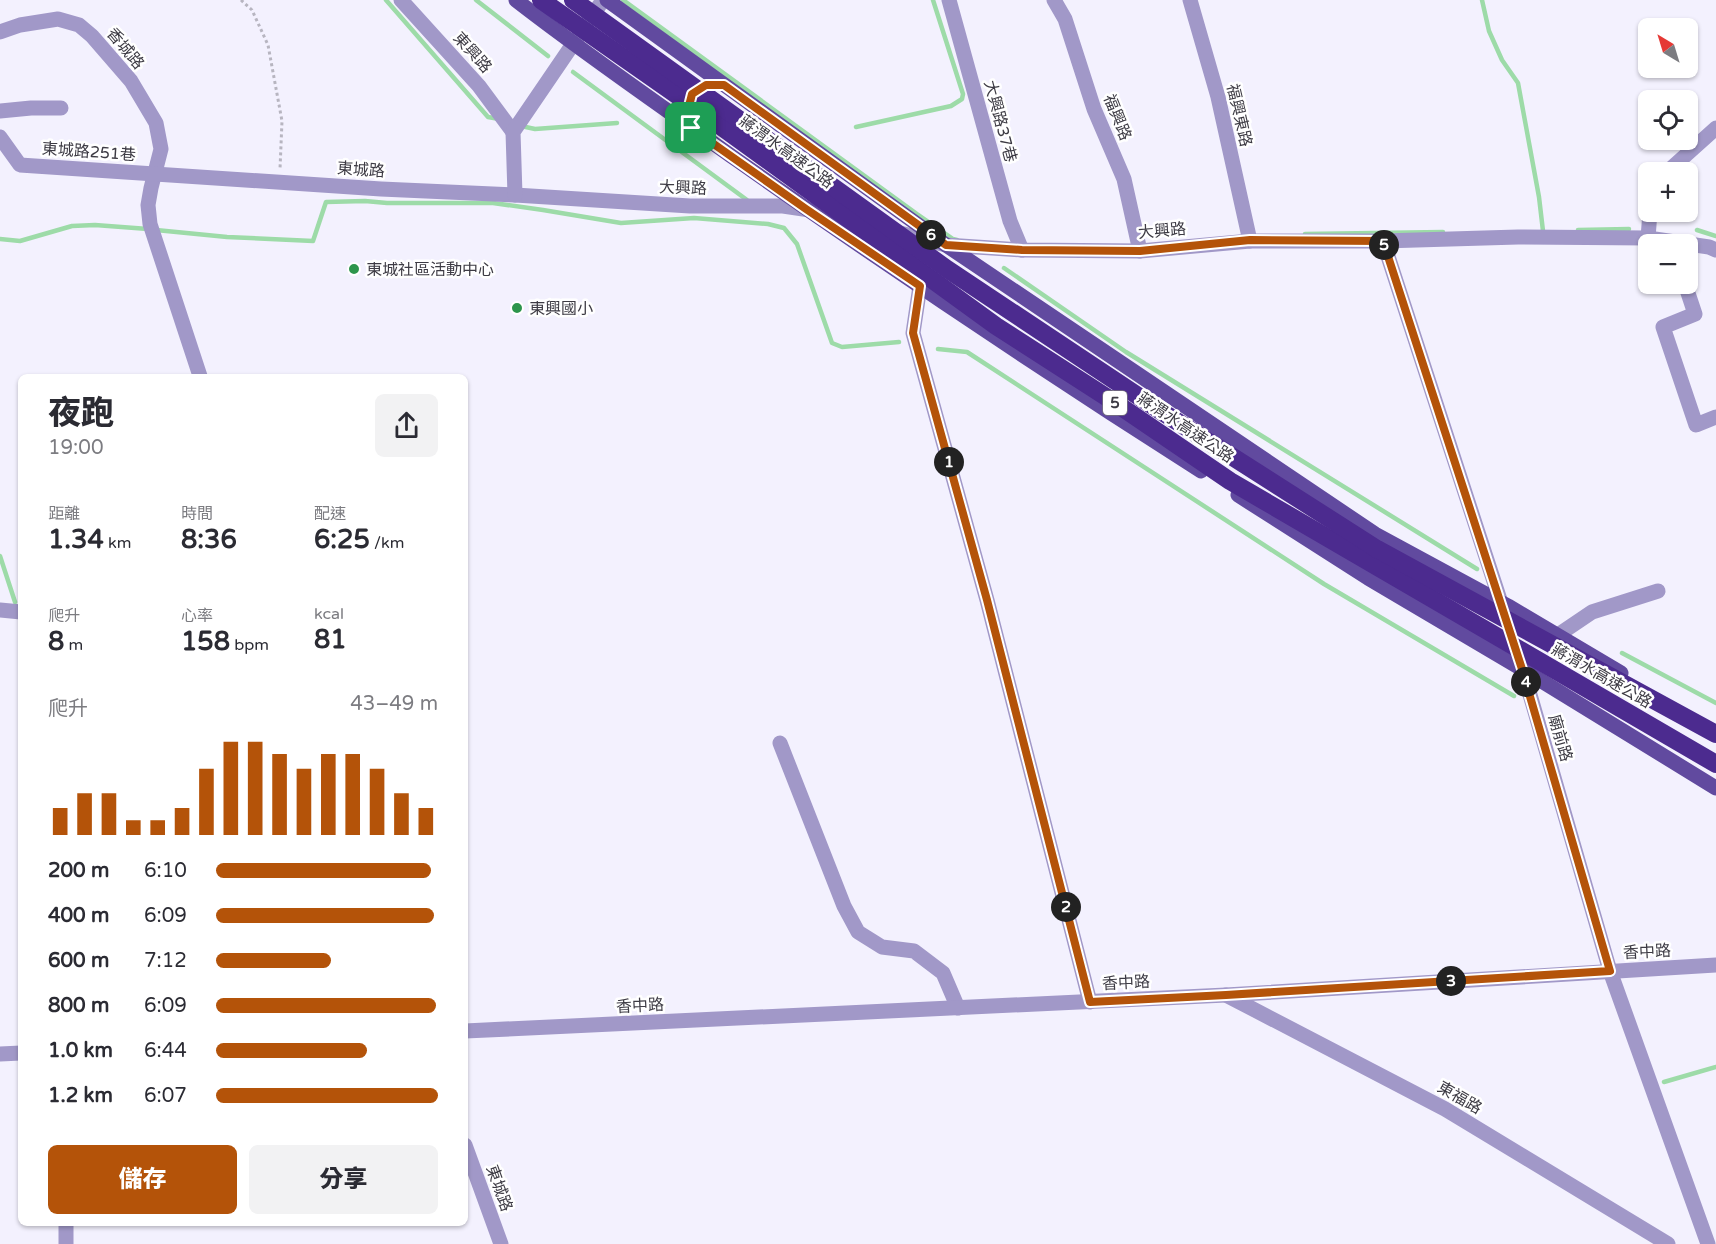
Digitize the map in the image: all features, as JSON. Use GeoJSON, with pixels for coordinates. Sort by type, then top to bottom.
{"type":"FeatureCollection","features":[{"type":"Feature","properties":{"kind":"highway","name":"蔣渭水高速公路"},"geometry":{"type":"LineString","coordinates":[[541,0],[687,102],[996,326],[1114,402],[1230,481],[1716,764]]}},
{"type":"Feature","properties":{"kind":"highway","name":"蔣渭水高速公路"},"geometry":{"type":"LineString","coordinates":[[573,0],[947,269],[1156,408],[1377,549],[1716,732]]}},
{"type":"Feature","properties":{"kind":"main road"},"geometry":{"type":"LineString","coordinates":[[516,0],[573,45],[806,209],[1043,369],[1368,578],[1716,788]]}},
{"type":"Feature","properties":{"kind":"main road"},"geometry":{"type":"LineString","coordinates":[[605,0],[946,245],[1375,534],[1558,635],[1716,732]]}},
{"type":"Feature","properties":{"kind":"main road"},"geometry":{"type":"LineString","coordinates":[[691,128],[688,110],[692,94],[706,85],[724,85]]}},
{"type":"Feature","properties":{"kind":"main road"},"geometry":{"type":"LineString","coordinates":[[1043,369],[1066,368],[1077,362],[1080,351],[1074,331]]}},
{"type":"Feature","properties":{"kind":"street","name":"東興路"},"geometry":{"type":"LineString","coordinates":[[401,0],[479,86],[513,132]]}},
{"type":"Feature","properties":{"kind":"street"},"geometry":{"type":"LineString","coordinates":[[515,195],[513,132],[605,0]]}},
{"type":"Feature","properties":{"kind":"street","name":"大興路37巷"},"geometry":{"type":"LineString","coordinates":[[949,0],[1010,221],[1022,250]]}},
{"type":"Feature","properties":{"kind":"street","name":"福興路"},"geometry":{"type":"LineString","coordinates":[[1054,0],[1065,19],[1094,110],[1124,179],[1140,251]]}},
{"type":"Feature","properties":{"kind":"street","name":"福興東路"},"geometry":{"type":"LineString","coordinates":[[1190,0],[1218,97],[1250,240]]}},
{"type":"Feature","properties":{"kind":"street","name":"香城路"},"geometry":{"type":"LineString","coordinates":[[0,32],[21,25],[58,19],[79,25],[92,36],[131,81],[156,123],[161,149],[155,174]]}},
{"type":"Feature","properties":{"kind":"street"},"geometry":{"type":"LineString","coordinates":[[0,111],[61,108]]}},
{"type":"Feature","properties":{"kind":"street"},"geometry":{"type":"LineString","coordinates":[[1678,162],[1716,128]]}},
{"type":"Feature","properties":{"kind":"street","name":"東城路251巷"},"geometry":{"type":"LineString","coordinates":[[0,137],[20,165],[155,174]]}},
{"type":"Feature","properties":{"kind":"street","name":"東城路"},"geometry":{"type":"LineString","coordinates":[[155,174],[615,202]]}},
{"type":"Feature","properties":{"kind":"street"},"geometry":{"type":"LineString","coordinates":[[155,174],[148,205],[151,228],[199,374]]}},
{"type":"Feature","properties":{"kind":"street","name":"大興路"},"geometry":{"type":"LineString","coordinates":[[615,202],[690,206],[783,206],[806,209],[946,245],[1022,250],[1140,251],[1250,240],[1638,238]]}},
{"type":"Feature","properties":{"kind":"street","name":"廟前路"},"geometry":{"type":"LineString","coordinates":[[1383,241],[1522,669],[1610,971],[1708,1244]]}},
{"type":"Feature","properties":{"kind":"street","name":"大興路"},"geometry":{"type":"LineString","coordinates":[[1698,246],[1716,250]]}},
{"type":"Feature","properties":{"kind":"street"},"geometry":{"type":"LineString","coordinates":[[920,286],[913,333],[987,600],[1090,1002]]}},
{"type":"Feature","properties":{"kind":"street"},"geometry":{"type":"LineString","coordinates":[[1688,294],[1695,314],[1664,327],[1696,424],[1716,417]]}},
{"type":"Feature","properties":{"kind":"street"},"geometry":{"type":"LineString","coordinates":[[1558,635],[1592,612],[1658,591]]}},
{"type":"Feature","properties":{"kind":"street"},"geometry":{"type":"LineString","coordinates":[[0,610],[18,612]]}},
{"type":"Feature","properties":{"kind":"street"},"geometry":{"type":"LineString","coordinates":[[780,744],[844,906],[858,932],[882,947],[914,951],[943,973],[957,1008]]}},
{"type":"Feature","properties":{"kind":"street","name":"香中路"},"geometry":{"type":"LineString","coordinates":[[468,1032],[1226,995],[1716,965]]}},
{"type":"Feature","properties":{"kind":"street","name":"東福路"},"geometry":{"type":"LineString","coordinates":[[1226,995],[1445,1108],[1668,1244]]}},
{"type":"Feature","properties":{"kind":"street"},"geometry":{"type":"LineString","coordinates":[[0,1053],[18,1053]]}},
{"type":"Feature","properties":{"kind":"street","name":"東城路"},"geometry":{"type":"LineString","coordinates":[[468,1153],[501,1244]]}},
{"type":"Feature","properties":{"kind":"street"},"geometry":{"type":"LineString","coordinates":[[66,1226],[66,1244]]}},
{"type":"Feature","properties":{"kind":"path"},"geometry":{"type":"LineString","coordinates":[[241,0],[252,10],[268,45],[282,121],[280,182]]}},
{"type":"Feature","properties":{"kind":"waterway"},"geometry":{"type":"LineString","coordinates":[[386,0],[488,117],[499,119]]}},
{"type":"Feature","properties":{"kind":"waterway"},"geometry":{"type":"LineString","coordinates":[[476,0],[548,56]]}},
{"type":"Feature","properties":{"kind":"waterway"},"geometry":{"type":"LineString","coordinates":[[623,0],[917,214],[957,240]]}},
{"type":"Feature","properties":{"kind":"waterway"},"geometry":{"type":"LineString","coordinates":[[856,127],[951,106],[962,99],[963,94],[933,0]]}},
{"type":"Feature","properties":{"kind":"waterway"},"geometry":{"type":"LineString","coordinates":[[1482,0],[1489,31],[1502,60],[1518,83],[1543,231]]}},
{"type":"Feature","properties":{"kind":"waterway"},"geometry":{"type":"LineString","coordinates":[[573,72],[747,200]]}},
{"type":"Feature","properties":{"kind":"waterway"},"geometry":{"type":"LineString","coordinates":[[521,126],[535,129],[617,123]]}},
{"type":"Feature","properties":{"kind":"waterway"},"geometry":{"type":"LineString","coordinates":[[156,230],[227,237],[313,241],[326,202],[365,201],[493,203],[621,223],[694,218],[768,224],[784,228],[797,244],[832,343],[842,347],[899,342]]}},
{"type":"Feature","properties":{"kind":"waterway"},"geometry":{"type":"LineString","coordinates":[[0,239],[20,241],[72,226],[95,225],[148,229]]}},
{"type":"Feature","properties":{"kind":"waterway"},"geometry":{"type":"LineString","coordinates":[[1578,230],[1629,229]]}},
{"type":"Feature","properties":{"kind":"waterway"},"geometry":{"type":"LineString","coordinates":[[1697,230],[1716,236]]}},
{"type":"Feature","properties":{"kind":"waterway"},"geometry":{"type":"LineString","coordinates":[[1305,234],[1443,232]]}},
{"type":"Feature","properties":{"kind":"waterway"},"geometry":{"type":"LineString","coordinates":[[1004,268],[1126,352],[1477,569]]}},
{"type":"Feature","properties":{"kind":"waterway"},"geometry":{"type":"LineString","coordinates":[[938,349],[967,352],[1324,584],[1514,696]]}},
{"type":"Feature","properties":{"kind":"waterway"},"geometry":{"type":"LineString","coordinates":[[0,556],[15,602]]}},
{"type":"Feature","properties":{"kind":"waterway"},"geometry":{"type":"LineString","coordinates":[[1622,653],[1716,703]]}},
{"type":"Feature","properties":{"kind":"waterway"},"geometry":{"type":"LineString","coordinates":[[1664,1082],[1716,1067]]}},
{"type":"Feature","properties":{"kind":"place","name":"東城社區活動中心"},"geometry":{"type":"Point","coordinates":[354,269]}},
{"type":"Feature","properties":{"kind":"place","name":"東興國小"},"geometry":{"type":"Point","coordinates":[517,308]}},
{"type":"Feature","properties":{"kind":"route"},"geometry":{"type":"LineString","coordinates":[[706,85],[724,85],[946,245],[1022,250],[1140,251],[1250,240],[1383,241],[1522,669],[1610,971],[1090,1002],[987,600],[913,333],[920,286],[691,128],[688,110],[692,94],[706,85]]}}]}
